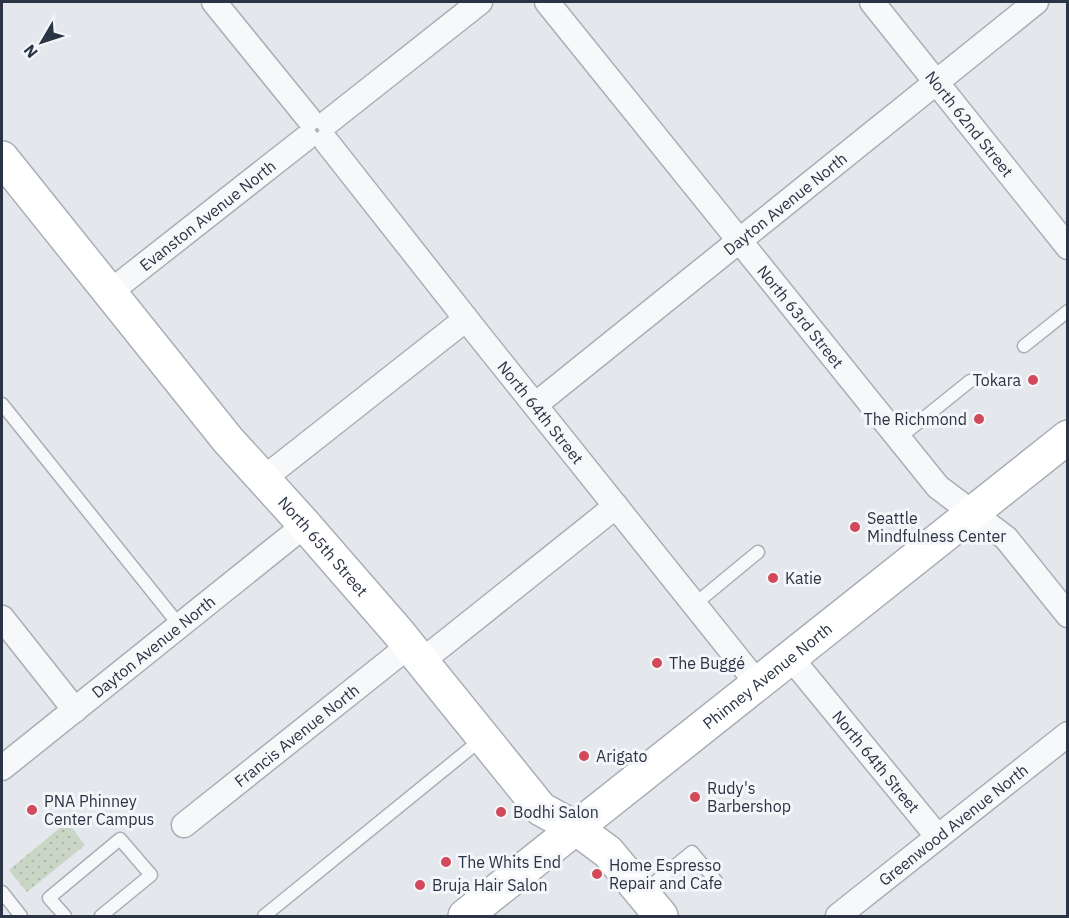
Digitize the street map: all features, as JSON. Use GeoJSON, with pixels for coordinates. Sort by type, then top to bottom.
{"type":"FeatureCollection","features":[{"type":"Feature","properties":{"kind":"street","name":"North 64th Street"},"geometry":{"type":"LineString","coordinates":[[214,2],[758,684]]}},
{"type":"Feature","properties":{"kind":"street","name":"Evanston Avenue North"},"geometry":{"type":"LineString","coordinates":[[110,292],[480,2]]}},
{"type":"Feature","properties":{"kind":"street","name":"North 63rd Street"},"geometry":{"type":"LineString","coordinates":[[547,2],[938,487],[1006,538],[1068,615]]}},
{"type":"Feature","properties":{"kind":"street","name":"North 62nd Street"},"geometry":{"type":"LineString","coordinates":[[872,2],[1068,247]]}},
{"type":"Feature","properties":{"kind":"street","name":"Dayton Avenue North"},"geometry":{"type":"LineString","coordinates":[[535,405],[1036,2]]}},
{"type":"Feature","properties":{"kind":"street","name":"North 65th Street"},"geometry":{"type":"LineString","coordinates":[[2,158],[228,440],[416,653],[541,809],[577,829],[608,852],[651,905]]}},
{"type":"Feature","properties":{"kind":"street"},"geometry":{"type":"LineString","coordinates":[[263,479],[466,319]]}},
{"type":"Feature","properties":{"kind":"street","name":"Phinney Avenue North"},"geometry":{"type":"LineString","coordinates":[[465,916],[1068,437]]}},
{"type":"Feature","properties":{"kind":"street","name":"Francis Avenue North"},"geometry":{"type":"LineString","coordinates":[[184,825],[616,506]]}},
{"type":"Feature","properties":{"kind":"street","name":"Dayton Avenue North"},"geometry":{"type":"LineString","coordinates":[[2,768],[305,525]]}},
{"type":"Feature","properties":{"kind":"street"},"geometry":{"type":"LineString","coordinates":[[2,618],[75,710]]}},
{"type":"Feature","properties":{"kind":"street","name":"North 64th Street"},"geometry":{"type":"LineString","coordinates":[[791,658],[938,837]]}},
{"type":"Feature","properties":{"kind":"street","name":"Greenwood Avenue North"},"geometry":{"type":"LineString","coordinates":[[838,916],[1068,734]]}},
{"type":"Feature","properties":{"kind":"lane"},"geometry":{"type":"LineString","coordinates":[[1024,346],[1068,311]]}},
{"type":"Feature","properties":{"kind":"lane"},"geometry":{"type":"LineString","coordinates":[[899,438],[970,381]]}},
{"type":"Feature","properties":{"kind":"lane"},"geometry":{"type":"LineString","coordinates":[[2,404],[180,626]]}},
{"type":"Feature","properties":{"kind":"lane"},"geometry":{"type":"LineString","coordinates":[[695,604],[758,552]]}},
{"type":"Feature","properties":{"kind":"lane"},"geometry":{"type":"LineString","coordinates":[[264,916],[484,737]]}},
{"type":"Feature","properties":{"kind":"lane"},"geometry":{"type":"LineString","coordinates":[[64,916],[49,898],[120,839],[151,876],[101,916]]}},
{"type":"Feature","properties":{"kind":"lane"},"geometry":{"type":"LineString","coordinates":[[651,905],[692,852],[716,881]]}},
{"type":"Feature","properties":{"kind":"lane"},"geometry":{"type":"LineString","coordinates":[[2,892],[21,916]]}},
{"type":"Feature","properties":{"kind":"green space"},"geometry":{"type":"Polygon","coordinates":[[[67,822],[85,845],[27,892],[9,870],[67,822]]]}},
{"type":"Feature","properties":{"kind":"place","name":"Tokara"},"geometry":{"type":"Point","coordinates":[1033,380]}},
{"type":"Feature","properties":{"kind":"place","name":"The Richmond"},"geometry":{"type":"Point","coordinates":[979,419]}},
{"type":"Feature","properties":{"kind":"place","name":"Seattle Mindfulness Center"},"geometry":{"type":"Point","coordinates":[855,527]}},
{"type":"Feature","properties":{"kind":"place","name":"Katie"},"geometry":{"type":"Point","coordinates":[773,578]}},
{"type":"Feature","properties":{"kind":"place","name":"The Buggé"},"geometry":{"type":"Point","coordinates":[657,663]}},
{"type":"Feature","properties":{"kind":"place","name":"Arigato"},"geometry":{"type":"Point","coordinates":[584,756]}},
{"type":"Feature","properties":{"kind":"place","name":"Rudy's Barbershop"},"geometry":{"type":"Point","coordinates":[695,797]}},
{"type":"Feature","properties":{"kind":"place","name":"PNA Phinney Center Campus"},"geometry":{"type":"Point","coordinates":[32,810]}},
{"type":"Feature","properties":{"kind":"place","name":"Bodhi Salon"},"geometry":{"type":"Point","coordinates":[501,812]}},
{"type":"Feature","properties":{"kind":"place","name":"The Whits End"},"geometry":{"type":"Point","coordinates":[446,862]}},
{"type":"Feature","properties":{"kind":"place","name":"Home Espresso Repair and Cafe"},"geometry":{"type":"Point","coordinates":[597,874]}},
{"type":"Feature","properties":{"kind":"place","name":"Bruja Hair Salon"},"geometry":{"type":"Point","coordinates":[420,885]}}]}
